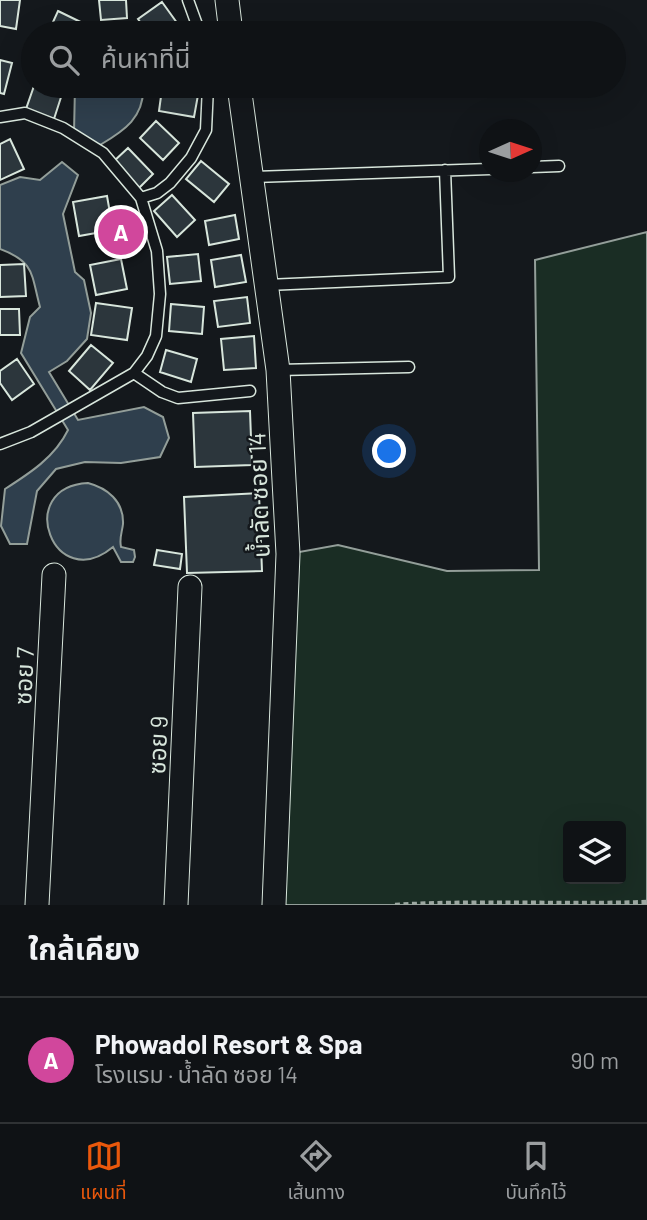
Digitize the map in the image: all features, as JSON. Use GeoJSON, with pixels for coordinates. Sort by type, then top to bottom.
{"type":"FeatureCollection","features":[{"type":"Feature","properties":{"kind":"street"},"geometry":{"type":"LineString","coordinates":[[227,0],[230,21]]}},
{"type":"Feature","properties":{"kind":"street","name":"น้ำลัด ซอย 14"},"geometry":{"type":"LineString","coordinates":[[241,98],[278,370],[288,554],[274,905]]}},
{"type":"Feature","properties":{"kind":"street","name":"ซอย 7"},"geometry":{"type":"LineString","coordinates":[[37,905],[54,575]]}},
{"type":"Feature","properties":{"kind":"street","name":"ซอย 9"},"geometry":{"type":"LineString","coordinates":[[176,905],[190,587]]}},
{"type":"Feature","properties":{"kind":"lane"},"geometry":{"type":"LineString","coordinates":[[188,0],[196,21]]}},
{"type":"Feature","properties":{"kind":"lane"},"geometry":{"type":"LineString","coordinates":[[141,198],[157,193],[170,183],[196,149],[206,130],[207,98]]}},
{"type":"Feature","properties":{"kind":"lane"},"geometry":{"type":"LineString","coordinates":[[0,117],[25,113],[63,128],[103,153],[141,198],[156,251],[160,293],[156,336],[147,356],[134,373],[31,432],[1,441]]}},
{"type":"Feature","properties":{"kind":"lane"},"geometry":{"type":"LineString","coordinates":[[542,167],[559,166]]}},
{"type":"Feature","properties":{"kind":"lane"},"geometry":{"type":"LineString","coordinates":[[251,177],[479,169]]}},
{"type":"Feature","properties":{"kind":"lane"},"geometry":{"type":"LineString","coordinates":[[267,285],[449,277],[445,170]]}},
{"type":"Feature","properties":{"kind":"lane"},"geometry":{"type":"LineString","coordinates":[[278,370],[409,366]]}},
{"type":"Feature","properties":{"kind":"lane"},"geometry":{"type":"LineString","coordinates":[[134,373],[162,392],[178,398],[250,391]]}},
{"type":"Feature","properties":{"kind":"path"},"geometry":{"type":"LineString","coordinates":[[395,905],[440,902],[647,902]]}},
{"type":"Feature","properties":{"kind":"green space"},"geometry":{"type":"Polygon","coordinates":[[[647,232],[647,905],[274,905],[288,554],[338,545],[447,571],[539,570],[535,260],[647,232]]]}},
{"type":"Feature","properties":{"kind":"water"},"geometry":{"type":"Polygon","coordinates":[[[75,98],[143,98],[137,115],[131,122],[100,145],[74,133],[75,98]]]}},
{"type":"Feature","properties":{"kind":"water"},"geometry":{"type":"Polygon","coordinates":[[[62,162],[78,175],[63,214],[75,272],[84,280],[91,313],[87,339],[67,361],[49,372],[78,420],[144,407],[163,417],[169,438],[160,457],[121,463],[85,462],[56,469],[37,491],[27,544],[10,544],[1,526],[5,489],[49,456],[68,430],[21,353],[30,317],[40,307],[33,278],[26,264],[0,249],[0,185],[20,177],[40,180],[62,162]]]}},
{"type":"Feature","properties":{"kind":"water"},"geometry":{"type":"Polygon","coordinates":[[[88,483],[108,492],[121,509],[121,547],[134,550],[133,562],[121,562],[113,547],[92,558],[74,558],[59,549],[50,535],[47,518],[52,502],[65,489],[88,483]]]}},
{"type":"Feature","properties":{"kind":"building"},"geometry":{"type":"Polygon","coordinates":[[[0,0],[20,0],[16,29],[0,26],[0,0]]]}},
{"type":"Feature","properties":{"kind":"building"},"geometry":{"type":"Polygon","coordinates":[[[99,0],[126,0],[127,18],[101,20],[99,0]]]}},
{"type":"Feature","properties":{"kind":"building"},"geometry":{"type":"Polygon","coordinates":[[[162,2],[176,21],[139,21],[138,19],[162,2]]]}},
{"type":"Feature","properties":{"kind":"building"},"geometry":{"type":"Polygon","coordinates":[[[58,11],[79,21],[53,21],[58,11]]]}},
{"type":"Feature","properties":{"kind":"building"},"geometry":{"type":"Polygon","coordinates":[[[0,60],[12,63],[4,94],[0,93],[0,60]]]}},
{"type":"Feature","properties":{"kind":"building"},"geometry":{"type":"Polygon","coordinates":[[[30,98],[61,98],[54,119],[26,109],[30,98]]]}},
{"type":"Feature","properties":{"kind":"building"},"geometry":{"type":"Polygon","coordinates":[[[161,98],[197,98],[194,117],[159,111],[161,98]]]}},
{"type":"Feature","properties":{"kind":"building"},"geometry":{"type":"Polygon","coordinates":[[[156,121],[179,143],[163,160],[140,138],[156,121]]]}},
{"type":"Feature","properties":{"kind":"building"},"geometry":{"type":"Polygon","coordinates":[[[10,139],[24,169],[0,180],[0,144],[10,139]]]}},
{"type":"Feature","properties":{"kind":"building"},"geometry":{"type":"Polygon","coordinates":[[[128,148],[153,174],[139,188],[113,162],[128,148]]]}},
{"type":"Feature","properties":{"kind":"building"},"geometry":{"type":"Polygon","coordinates":[[[201,161],[229,184],[214,202],[186,179],[201,161]]]}},
{"type":"Feature","properties":{"kind":"building"},"geometry":{"type":"Polygon","coordinates":[[[172,195],[195,220],[177,237],[154,211],[172,195]]]}},
{"type":"Feature","properties":{"kind":"building"},"geometry":{"type":"Polygon","coordinates":[[[107,196],[113,230],[79,236],[73,202],[107,196]]]}},
{"type":"Feature","properties":{"kind":"building"},"geometry":{"type":"Polygon","coordinates":[[[235,215],[239,239],[209,245],[205,221],[235,215]]]}},
{"type":"Feature","properties":{"kind":"building"},"geometry":{"type":"Polygon","coordinates":[[[198,254],[201,281],[170,284],[167,257],[198,254]]]}},
{"type":"Feature","properties":{"kind":"building"},"geometry":{"type":"Polygon","coordinates":[[[241,255],[246,282],[215,287],[211,260],[241,255]]]}},
{"type":"Feature","properties":{"kind":"building"},"geometry":{"type":"Polygon","coordinates":[[[121,259],[127,289],[96,295],[90,265],[121,259]]]}},
{"type":"Feature","properties":{"kind":"building"},"geometry":{"type":"Polygon","coordinates":[[[24,264],[26,296],[0,297],[0,265],[24,264]]]}},
{"type":"Feature","properties":{"kind":"building"},"geometry":{"type":"Polygon","coordinates":[[[247,297],[250,323],[218,327],[214,301],[247,297]]]}},
{"type":"Feature","properties":{"kind":"building"},"geometry":{"type":"Polygon","coordinates":[[[96,303],[132,308],[127,340],[91,335],[96,303]]]}},
{"type":"Feature","properties":{"kind":"building"},"geometry":{"type":"Polygon","coordinates":[[[171,304],[204,307],[202,334],[169,331],[171,304]]]}},
{"type":"Feature","properties":{"kind":"building"},"geometry":{"type":"Polygon","coordinates":[[[0,309],[19,309],[20,335],[0,335],[0,309]]]}},
{"type":"Feature","properties":{"kind":"building"},"geometry":{"type":"Polygon","coordinates":[[[254,336],[256,368],[224,370],[221,339],[254,336]]]}},
{"type":"Feature","properties":{"kind":"building"},"geometry":{"type":"Polygon","coordinates":[[[91,345],[113,363],[90,390],[69,371],[91,345]]]}},
{"type":"Feature","properties":{"kind":"building"},"geometry":{"type":"Polygon","coordinates":[[[166,350],[197,359],[191,382],[160,372],[166,350]]]}},
{"type":"Feature","properties":{"kind":"building"},"geometry":{"type":"Polygon","coordinates":[[[17,359],[34,384],[12,400],[0,383],[0,371],[17,359]]]}},
{"type":"Feature","properties":{"kind":"building"},"geometry":{"type":"Polygon","coordinates":[[[250,411],[252,465],[195,467],[193,413],[250,411]]]}},
{"type":"Feature","properties":{"kind":"building"},"geometry":{"type":"Polygon","coordinates":[[[259,493],[262,571],[187,573],[184,497],[259,493]]]}},
{"type":"Feature","properties":{"kind":"building"},"geometry":{"type":"Polygon","coordinates":[[[157,550],[182,554],[180,569],[154,565],[157,550]]]}},
{"type":"Feature","properties":{"kind":"place","name":"Phowadol Resort & Spa"},"geometry":{"type":"Point","coordinates":[121,232]}}]}
